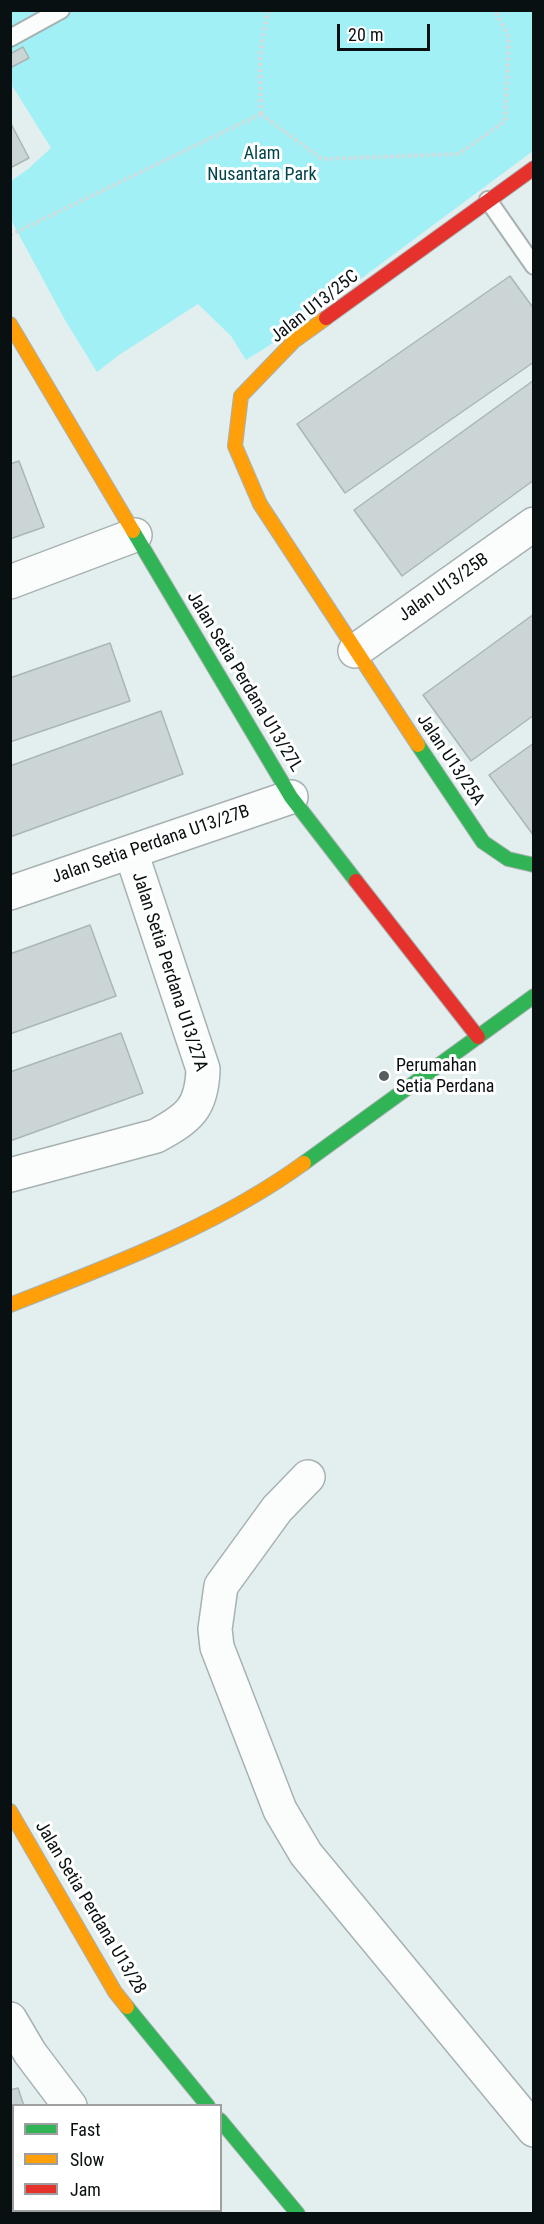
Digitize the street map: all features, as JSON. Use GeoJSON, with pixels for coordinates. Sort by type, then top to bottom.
{"type":"FeatureCollection","features":[{"type":"Feature","properties":{"kind":"street","name":"Jalan U13/25C"},"geometry":{"type":"LineString","coordinates":[[355,651],[260,504],[236,446],[242,396],[294,341],[534,168]]}},
{"type":"Feature","properties":{"kind":"street","name":"Jalan Setia Perdana U13/27L"},"geometry":{"type":"LineString","coordinates":[[10,324],[291,797],[478,1037]]}},
{"type":"Feature","properties":{"kind":"street","name":"Jalan U13/25B"},"geometry":{"type":"LineString","coordinates":[[355,651],[534,525]]}},
{"type":"Feature","properties":{"kind":"street"},"geometry":{"type":"LineString","coordinates":[[10,582],[135,535]]}},
{"type":"Feature","properties":{"kind":"street","name":"Jalan U13/25A"},"geometry":{"type":"LineString","coordinates":[[355,651],[483,842],[508,859],[534,865]]}},
{"type":"Feature","properties":{"kind":"street","name":"Jalan Setia Perdana U13/27B"},"geometry":{"type":"LineString","coordinates":[[10,893],[291,797]]}},
{"type":"Feature","properties":{"kind":"street","name":"Jalan Setia Perdana U13/27A"},"geometry":{"type":"LineString","coordinates":[[10,1175],[156,1136],[177,1125],[193,1110],[203,1091],[203,1069],[131,852]]}},
{"type":"Feature","properties":{"kind":"street"},"geometry":{"type":"LineString","coordinates":[[10,1305],[150,1250],[271,1187],[534,996]]}},
{"type":"Feature","properties":{"kind":"street"},"geometry":{"type":"LineString","coordinates":[[308,1477],[277,1509],[222,1586],[214,1629],[217,1647],[280,1810],[306,1854],[534,2130]]}},
{"type":"Feature","properties":{"kind":"street","name":"Jalan Setia Perdana U13/28"},"geometry":{"type":"LineString","coordinates":[[10,1811],[116,1992],[206,2104]]}},
{"type":"Feature","properties":{"kind":"street"},"geometry":{"type":"LineString","coordinates":[[10,2019],[20,2056],[68,2104]]}},
{"type":"Feature","properties":{"kind":"street"},"geometry":{"type":"LineString","coordinates":[[222,2122],[298,2214]]}},
{"type":"Feature","properties":{"kind":"lane"},"geometry":{"type":"LineString","coordinates":[[10,38],[61,10]]}},
{"type":"Feature","properties":{"kind":"lane"},"geometry":{"type":"LineString","coordinates":[[488,200],[534,266]]}},
{"type":"Feature","properties":{"kind":"path"},"geometry":{"type":"LineString","coordinates":[[261,114],[322,159],[459,154],[505,121],[509,38],[495,10]]}},
{"type":"Feature","properties":{"kind":"path"},"geometry":{"type":"LineString","coordinates":[[261,114],[260,55],[268,12]]}},
{"type":"Feature","properties":{"kind":"path"},"geometry":{"type":"LineString","coordinates":[[10,235],[261,114]]}},
{"type":"Feature","properties":{"kind":"green space","name":"Alam Nusantara Park"},"geometry":{"type":"Polygon","coordinates":[[[11,11],[533,11],[533,151],[281,338],[246,360],[231,336],[198,304],[119,355],[97,372],[65,320],[11,220],[11,181],[51,148],[13,87],[11,88],[11,11]]]}},
{"type":"Feature","properties":{"kind":"building"},"geometry":{"type":"Polygon","coordinates":[[[23,47],[29,58],[10,68],[10,54],[23,47]]]}},
{"type":"Feature","properties":{"kind":"building"},"geometry":{"type":"Polygon","coordinates":[[[10,122],[29,158],[10,168],[10,122]]]}},
{"type":"Feature","properties":{"kind":"building"},"geometry":{"type":"Polygon","coordinates":[[[510,276],[534,309],[534,362],[345,493],[297,424],[510,276]]]}},
{"type":"Feature","properties":{"kind":"building"},"geometry":{"type":"Polygon","coordinates":[[[534,380],[534,480],[402,576],[354,510],[534,380]]]}},
{"type":"Feature","properties":{"kind":"building"},"geometry":{"type":"Polygon","coordinates":[[[19,461],[44,527],[10,539],[10,464],[19,461]]]}},
{"type":"Feature","properties":{"kind":"building"},"geometry":{"type":"Polygon","coordinates":[[[534,614],[534,715],[471,761],[423,695],[534,614]]]}},
{"type":"Feature","properties":{"kind":"building"},"geometry":{"type":"Polygon","coordinates":[[[110,643],[130,701],[10,742],[10,678],[110,643]]]}},
{"type":"Feature","properties":{"kind":"building"},"geometry":{"type":"Polygon","coordinates":[[[161,711],[183,774],[10,837],[10,766],[161,711]]]}},
{"type":"Feature","properties":{"kind":"building"},"geometry":{"type":"Polygon","coordinates":[[[534,743],[534,836],[489,775],[534,743]]]}},
{"type":"Feature","properties":{"kind":"building"},"geometry":{"type":"Polygon","coordinates":[[[90,925],[116,996],[10,1034],[10,954],[90,925]]]}},
{"type":"Feature","properties":{"kind":"building"},"geometry":{"type":"Polygon","coordinates":[[[121,1033],[143,1093],[10,1141],[10,1072],[121,1033]]]}},
{"type":"Feature","properties":{"kind":"building"},"geometry":{"type":"Polygon","coordinates":[[[18,2088],[23,2104],[12,2104],[12,2212],[62,2212],[62,2214],[10,2214],[10,2090],[18,2088]]]}},
{"type":"Feature","properties":{"kind":"traffic: fast"},"geometry":{"type":"LineString","coordinates":[[133,531],[291,797],[356,881]]}},
{"type":"Feature","properties":{"kind":"traffic: fast"},"geometry":{"type":"LineString","coordinates":[[418,745],[483,842],[508,859],[534,865]]}},
{"type":"Feature","properties":{"kind":"traffic: fast"},"geometry":{"type":"LineString","coordinates":[[304,1163],[534,996]]}},
{"type":"Feature","properties":{"kind":"traffic: fast"},"geometry":{"type":"LineString","coordinates":[[127,2007],[206,2104]]}},
{"type":"Feature","properties":{"kind":"traffic: fast"},"geometry":{"type":"LineString","coordinates":[[222,2122],[298,2214]]}},
{"type":"Feature","properties":{"kind":"traffic: slow"},"geometry":{"type":"LineString","coordinates":[[326,318],[294,341],[241,396],[235,446],[260,504],[418,745]]}},
{"type":"Feature","properties":{"kind":"traffic: slow"},"geometry":{"type":"LineString","coordinates":[[10,324],[133,531]]}},
{"type":"Feature","properties":{"kind":"traffic: slow"},"geometry":{"type":"LineString","coordinates":[[10,1305],[199,1226],[235,1207],[304,1163]]}},
{"type":"Feature","properties":{"kind":"traffic: slow"},"geometry":{"type":"LineString","coordinates":[[10,1811],[115,1992],[127,2007]]}},
{"type":"Feature","properties":{"kind":"traffic: jam"},"geometry":{"type":"LineString","coordinates":[[326,318],[534,168]]}},
{"type":"Feature","properties":{"kind":"traffic: jam"},"geometry":{"type":"LineString","coordinates":[[356,881],[478,1037]]}},
{"type":"Feature","properties":{"kind":"place","name":"Perumahan Setia Perdana"},"geometry":{"type":"Point","coordinates":[384,1076]}}]}
